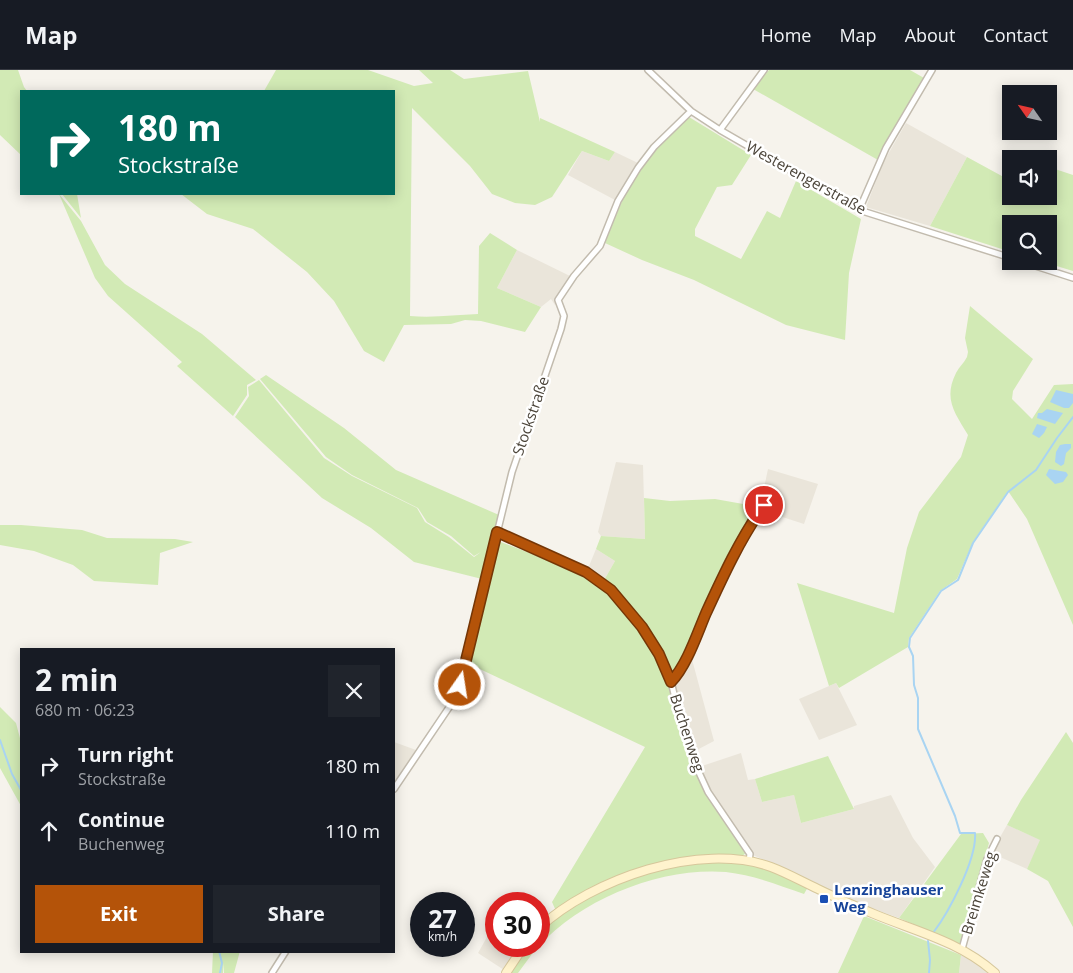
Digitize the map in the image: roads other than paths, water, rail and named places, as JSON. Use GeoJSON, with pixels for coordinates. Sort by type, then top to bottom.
{"type":"FeatureCollection","features":[{"type":"Feature","properties":{"kind":"main road"},"geometry":{"type":"LineString","coordinates":[[550,918],[581,898],[644,870],[670,862],[730,859],[749,861],[770,866],[898,924],[962,949],[995,973]]}},
{"type":"Feature","properties":{"kind":"main road"},"geometry":{"type":"LineString","coordinates":[[506,973],[517,957]]}},
{"type":"Feature","properties":{"kind":"street","name":"Westerengerstraße"},"geometry":{"type":"LineString","coordinates":[[648,70],[691,110],[720,130],[860,210],[1002,255]]}},
{"type":"Feature","properties":{"kind":"street"},"geometry":{"type":"LineString","coordinates":[[720,130],[764,70]]}},
{"type":"Feature","properties":{"kind":"street"},"geometry":{"type":"LineString","coordinates":[[860,210],[880,159],[932,70]]}},
{"type":"Feature","properties":{"kind":"street","name":"Stockstraße"},"geometry":{"type":"LineString","coordinates":[[395,788],[452,703],[460,685],[512,472],[561,330],[564,316],[558,300],[574,276],[600,246],[618,201],[638,168],[654,147],[691,110]]}},
{"type":"Feature","properties":{"kind":"street"},"geometry":{"type":"LineString","coordinates":[[1048,270],[1073,278]]}},
{"type":"Feature","properties":{"kind":"street","name":"Buchenweg"},"geometry":{"type":"LineString","coordinates":[[671,682],[690,649],[729,561],[768,502]]}},
{"type":"Feature","properties":{"kind":"street","name":"Buchenweg"},"geometry":{"type":"LineString","coordinates":[[497,532],[586,572],[611,590],[624,603],[659,654],[671,682],[691,755],[708,792],[750,854],[749,861]]}},
{"type":"Feature","properties":{"kind":"street","name":"Breimkeweg"},"geometry":{"type":"LineString","coordinates":[[962,949],[986,859],[997,838]]}},
{"type":"Feature","properties":{"kind":"street"},"geometry":{"type":"LineString","coordinates":[[272,973],[285,953]]}},
{"type":"Feature","properties":{"kind":"water"},"geometry":{"type":"Polygon","coordinates":[[[1056,390],[1073,394],[1073,403],[1069,408],[1064,408],[1050,402],[1056,390]]]}},
{"type":"Feature","properties":{"kind":"water"},"geometry":{"type":"Polygon","coordinates":[[[1047,409],[1063,413],[1055,424],[1037,418],[1038,413],[1042,413],[1047,409]]]}},
{"type":"Feature","properties":{"kind":"water"},"geometry":{"type":"Polygon","coordinates":[[[1037,424],[1047,427],[1039,438],[1032,434],[1037,424]]]}},
{"type":"Feature","properties":{"kind":"water"},"geometry":{"type":"Polygon","coordinates":[[[1071,444],[1071,448],[1066,453],[1064,464],[1061,466],[1055,462],[1056,452],[1060,445],[1071,444]]]}},
{"type":"Feature","properties":{"kind":"water"},"geometry":{"type":"Polygon","coordinates":[[[1049,469],[1066,472],[1068,475],[1063,482],[1055,484],[1046,475],[1049,469]]]}},
{"type":"Feature","properties":{"kind":"waterway"},"geometry":{"type":"LineString","coordinates":[[933,933],[947,912],[967,871],[972,857],[975,833],[960,833],[955,816],[918,729],[918,698],[914,685],[913,656],[909,647],[910,638],[941,591],[958,580],[973,543],[1008,492],[1036,470],[1073,417]]}},
{"type":"Feature","properties":{"kind":"waterway"},"geometry":{"type":"LineString","coordinates":[[0,740],[12,774],[20,788]]}},
{"type":"Feature","properties":{"kind":"waterway"},"geometry":{"type":"LineString","coordinates":[[928,941],[929,973]]}},
{"type":"Feature","properties":{"kind":"waterway"},"geometry":{"type":"LineString","coordinates":[[220,953],[222,963],[220,973]]}},
{"type":"Feature","properties":{"kind":"place","name":"Lenzinghauser Weg"},"geometry":{"type":"Point","coordinates":[824,899]}}]}
